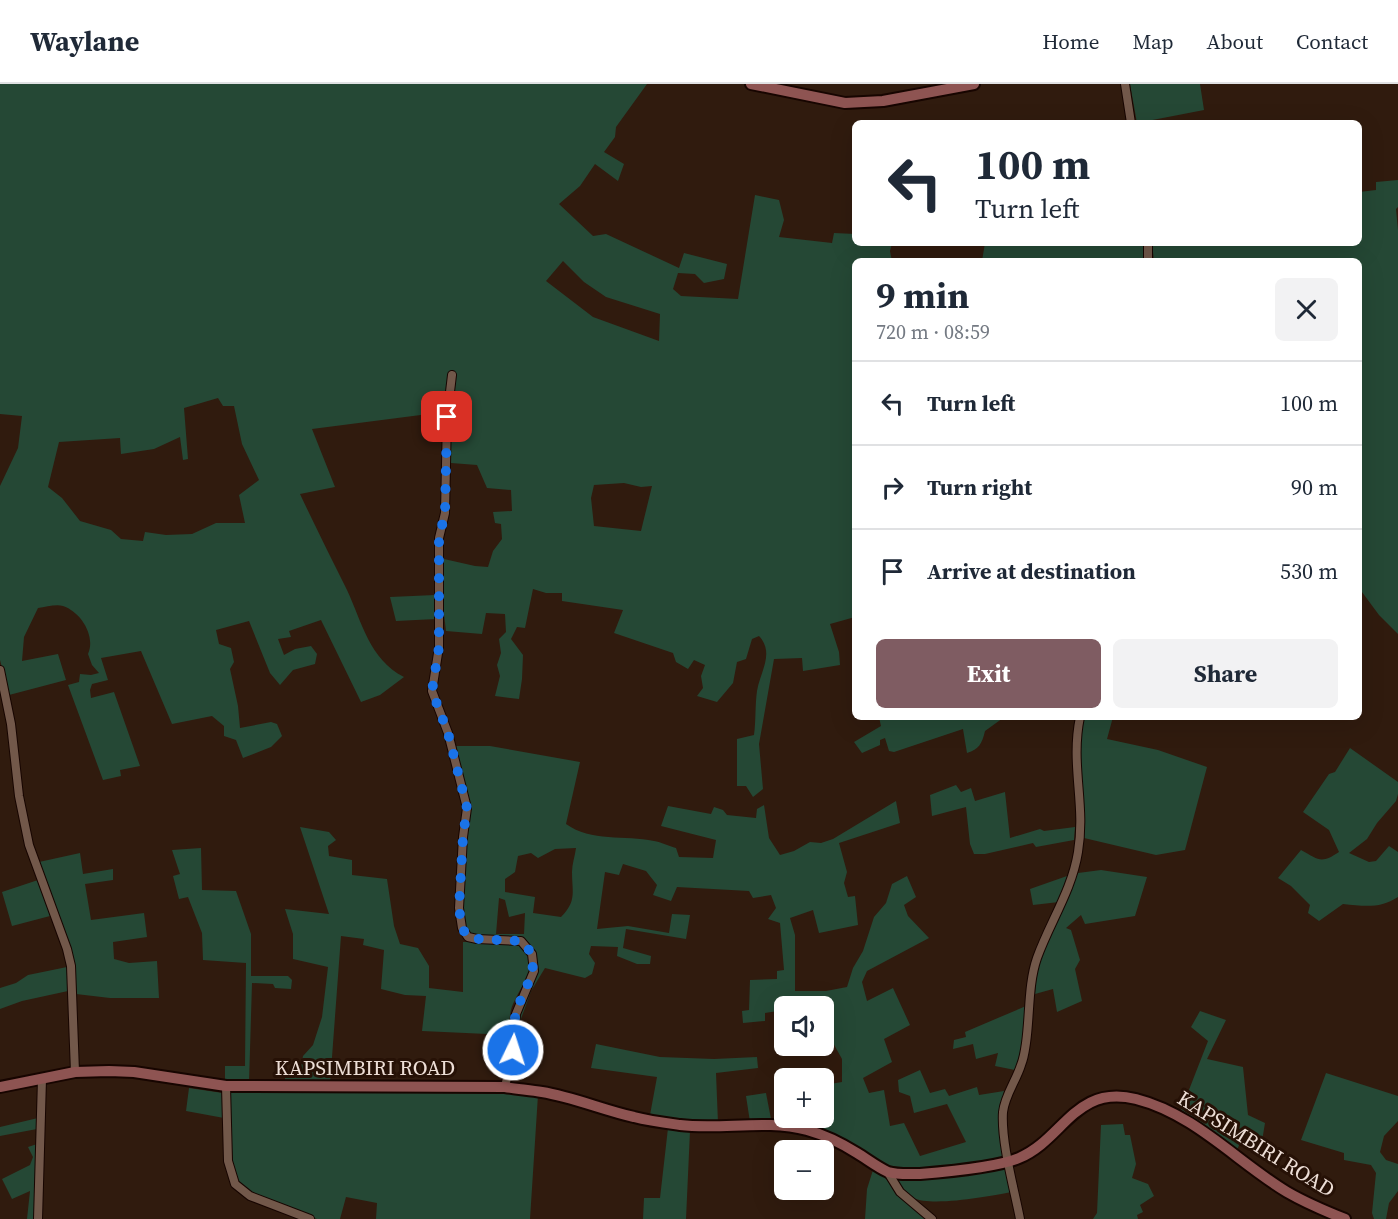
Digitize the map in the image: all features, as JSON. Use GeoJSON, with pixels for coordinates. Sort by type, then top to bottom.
{"type":"FeatureCollection","features":[{"type":"Feature","properties":{"kind":"street"},"geometry":{"type":"LineString","coordinates":[[751,84],[845,103],[883,101],[974,84]]}},
{"type":"Feature","properties":{"kind":"street"},"geometry":{"type":"LineString","coordinates":[[1125,84],[1131,120]]}},
{"type":"Feature","properties":{"kind":"street"},"geometry":{"type":"LineString","coordinates":[[452,375],[447,417],[445,513],[439,538],[439,647],[432,691],[448,733],[467,808],[459,893],[462,928],[466,935],[473,939],[521,941],[529,949],[534,962],[533,974],[516,1014],[513,1050],[505,1087]]}},
{"type":"Feature","properties":{"kind":"street"},"geometry":{"type":"LineString","coordinates":[[0,670],[10,724],[19,796],[29,844],[64,940],[71,966],[75,1072]]}},
{"type":"Feature","properties":{"kind":"street"},"geometry":{"type":"LineString","coordinates":[[1020,1219],[1003,1112],[1006,1098],[1022,1065],[1034,968],[1045,935],[1068,890],[1078,852],[1082,818],[1075,752],[1080,720]]}},
{"type":"Feature","properties":{"kind":"street","name":"KAPSIMBIRI ROAD"},"geometry":{"type":"LineString","coordinates":[[0,1087],[75,1072],[134,1072],[226,1086],[505,1087],[543,1092],[658,1122],[711,1127],[764,1125],[806,1129],[828,1137],[887,1171],[918,1174],[1009,1161],[1026,1155],[1036,1148],[1075,1111],[1087,1103],[1101,1098],[1134,1099],[1163,1109],[1208,1135],[1286,1191],[1345,1219]]}},
{"type":"Feature","properties":{"kind":"street"},"geometry":{"type":"LineString","coordinates":[[38,1219],[42,1078]]}},
{"type":"Feature","properties":{"kind":"street"},"geometry":{"type":"LineString","coordinates":[[226,1086],[228,1161],[235,1184],[250,1196],[310,1219]]}},
{"type":"Feature","properties":{"kind":"street"},"geometry":{"type":"LineString","coordinates":[[887,1171],[900,1192],[932,1219]]}},
{"type":"Feature","properties":{"kind":"green space"},"geometry":{"type":"Polygon","coordinates":[[[0,84],[647,84],[616,127],[615,137],[604,152],[624,164],[618,181],[595,164],[580,186],[559,204],[593,236],[606,234],[679,268],[684,253],[727,264],[724,279],[704,283],[695,274],[678,273],[673,289],[681,296],[738,299],[755,195],[779,200],[784,220],[779,237],[832,243],[834,233],[852,234],[852,246],[891,246],[891,258],[852,258],[852,618],[830,624],[839,652],[840,665],[803,671],[802,658],[774,659],[759,744],[763,789],[753,797],[746,786],[737,786],[737,739],[754,735],[757,691],[766,656],[764,642],[759,636],[752,639],[746,659],[737,662],[733,683],[717,702],[697,696],[703,688],[701,676],[705,665],[694,660],[688,669],[676,662],[673,653],[614,633],[623,610],[562,601],[562,593],[546,593],[533,589],[525,628],[517,627],[511,639],[523,655],[519,699],[495,696],[500,676],[497,665],[501,653],[499,639],[506,632],[505,614],[486,613],[482,634],[446,631],[443,606],[444,559],[488,567],[493,551],[502,539],[501,524],[495,523],[493,512],[512,511],[511,490],[487,488],[477,465],[451,463],[451,408],[454,373],[448,373],[444,412],[312,429],[335,487],[300,494],[368,639],[382,660],[404,677],[380,695],[361,702],[321,620],[289,631],[291,637],[278,639],[284,655],[295,649],[311,646],[317,654],[315,664],[293,670],[280,685],[270,673],[249,621],[216,630],[219,644],[231,648],[234,662],[230,669],[240,728],[271,722],[277,724],[282,736],[271,747],[243,758],[236,740],[224,736],[224,726],[212,716],[172,724],[141,651],[101,658],[108,680],[92,684],[91,698],[114,692],[140,766],[120,770],[121,776],[103,780],[68,685],[79,682],[80,674],[99,673],[92,665],[88,654],[90,640],[81,619],[70,609],[60,605],[38,608],[24,637],[22,661],[58,654],[66,680],[9,695],[0,660],[0,486],[18,448],[22,416],[0,414],[0,84]],[[563,261],[546,281],[593,317],[659,341],[660,314],[606,297],[584,282],[563,261]],[[218,398],[184,408],[188,459],[183,460],[180,437],[154,449],[121,454],[120,438],[59,442],[48,487],[62,498],[80,521],[111,530],[121,539],[143,541],[145,532],[166,535],[192,534],[216,523],[245,523],[239,495],[259,480],[242,444],[234,406],[223,406],[218,398]],[[624,483],[594,485],[591,498],[594,526],[641,531],[652,486],[641,487],[624,483]]]}},
{"type":"Feature","properties":{"kind":"green space"},"geometry":{"type":"Polygon","coordinates":[[[1130,84],[1200,84],[1204,110],[1152,120],[1136,120],[1130,84]]]}},
{"type":"Feature","properties":{"kind":"green space"},"geometry":{"type":"Polygon","coordinates":[[[1398,180],[1398,207],[1396,209],[1398,230],[1398,634],[1379,615],[1362,592],[1362,258],[1154,258],[1152,246],[1362,246],[1362,192],[1376,190],[1376,182],[1398,180]]]}},
{"type":"Feature","properties":{"kind":"green space"},"geometry":{"type":"Polygon","coordinates":[[[984,246],[1144,246],[1145,258],[982,258],[984,246]]]}},
{"type":"Feature","properties":{"kind":"green space"},"geometry":{"type":"Polygon","coordinates":[[[435,595],[436,619],[396,621],[390,597],[435,595]]]}},
{"type":"Feature","properties":{"kind":"green space"},"geometry":{"type":"Polygon","coordinates":[[[880,720],[1000,720],[985,731],[977,748],[967,753],[963,729],[894,752],[889,751],[885,738],[880,740],[880,745],[862,753],[854,742],[881,726],[880,720]]]}},
{"type":"Feature","properties":{"kind":"green space"},"geometry":{"type":"Polygon","coordinates":[[[1083,720],[1112,720],[1107,739],[1158,750],[1207,767],[1185,850],[1156,855],[1084,838],[1084,799],[1079,764],[1080,733],[1083,720]]]}},
{"type":"Feature","properties":{"kind":"green space"},"geometry":{"type":"Polygon","coordinates":[[[454,746],[490,746],[580,762],[566,824],[576,830],[597,836],[659,842],[676,848],[679,857],[713,858],[716,840],[661,826],[668,806],[711,814],[714,807],[723,810],[727,815],[756,818],[757,809],[764,805],[769,838],[780,855],[794,851],[810,842],[821,843],[833,839],[896,801],[900,823],[839,843],[847,872],[844,883],[848,897],[855,896],[858,925],[819,933],[813,910],[790,918],[795,935],[795,991],[826,991],[847,987],[853,968],[863,951],[874,917],[886,903],[892,884],[907,876],[916,897],[904,905],[908,916],[929,938],[867,971],[862,982],[867,1001],[893,988],[910,1025],[884,1039],[892,1062],[863,1078],[869,1093],[884,1090],[890,1126],[904,1123],[920,1156],[966,1142],[947,1104],[914,1113],[910,1096],[899,1092],[898,1080],[920,1070],[930,1093],[945,1089],[949,1096],[977,1087],[979,1095],[1004,1091],[1000,1112],[1003,1159],[935,1169],[895,1170],[872,1159],[844,1140],[781,1128],[834,1128],[834,1083],[842,1082],[842,1059],[834,1045],[834,996],[774,996],[774,1012],[765,1013],[765,1021],[743,1023],[742,1011],[749,1010],[750,980],[777,979],[777,971],[784,970],[780,923],[768,919],[776,908],[771,895],[753,898],[749,891],[677,887],[671,901],[653,895],[657,885],[646,871],[623,864],[619,875],[605,872],[597,929],[628,926],[669,933],[672,914],[690,915],[686,939],[626,929],[623,948],[651,956],[650,964],[637,964],[617,956],[618,947],[591,946],[589,954],[595,963],[592,974],[585,978],[545,968],[531,991],[517,1030],[517,1019],[536,974],[533,950],[527,941],[520,937],[472,936],[466,930],[462,899],[470,810],[454,746]],[[576,848],[555,849],[538,858],[531,853],[518,856],[515,872],[505,879],[505,892],[535,897],[533,913],[561,917],[572,901],[572,869],[576,848]],[[499,898],[496,934],[524,934],[525,913],[509,917],[505,900],[499,898]]]}},
{"type":"Feature","properties":{"kind":"green space"},"geometry":{"type":"Polygon","coordinates":[[[1350,748],[1398,782],[1396,801],[1367,839],[1349,853],[1369,862],[1376,861],[1389,846],[1398,852],[1398,897],[1378,905],[1343,904],[1319,921],[1308,913],[1310,905],[1291,886],[1278,878],[1301,850],[1320,859],[1328,858],[1339,852],[1329,830],[1303,812],[1329,774],[1335,772],[1350,748]]]}},
{"type":"Feature","properties":{"kind":"green space"},"geometry":{"type":"Polygon","coordinates":[[[956,785],[961,792],[971,788],[975,801],[1005,792],[1010,838],[1040,829],[1044,831],[1075,827],[1074,840],[1036,847],[1033,843],[985,854],[974,854],[970,844],[966,807],[932,816],[930,795],[956,785]]]}},
{"type":"Feature","properties":{"kind":"green space"},"geometry":{"type":"Polygon","coordinates":[[[300,827],[329,832],[336,840],[328,846],[329,856],[352,860],[352,875],[387,879],[394,926],[400,944],[418,948],[429,966],[429,988],[463,992],[463,942],[516,942],[525,949],[530,957],[530,966],[511,1010],[509,1035],[422,1031],[426,996],[405,995],[381,989],[384,950],[363,945],[364,939],[341,936],[330,1084],[285,1083],[285,1074],[300,1074],[303,1056],[313,1045],[322,1017],[328,967],[293,959],[293,934],[285,909],[329,914],[300,827]]]}},
{"type":"Feature","properties":{"kind":"green space"},"geometry":{"type":"Polygon","coordinates":[[[201,848],[202,890],[236,891],[251,934],[251,976],[288,976],[292,980],[291,989],[275,988],[273,984],[252,983],[249,1083],[225,1083],[225,1066],[245,1066],[246,963],[203,960],[202,933],[188,897],[179,899],[173,876],[180,874],[172,850],[201,848]]]}},
{"type":"Feature","properties":{"kind":"green space"},"geometry":{"type":"Polygon","coordinates":[[[80,853],[83,874],[113,869],[113,880],[85,884],[91,920],[144,913],[147,937],[113,942],[114,959],[129,963],[157,961],[159,998],[110,998],[76,994],[73,963],[39,862],[80,853]]]}},
{"type":"Feature","properties":{"kind":"green space"},"geometry":{"type":"Polygon","coordinates":[[[1101,870],[1147,877],[1135,916],[1085,924],[1081,915],[1066,928],[1071,930],[1080,960],[1075,969],[1082,1001],[1057,1012],[1053,989],[1035,994],[1037,969],[1047,939],[1078,873],[1101,870]]]}},
{"type":"Feature","properties":{"kind":"green space"},"geometry":{"type":"Polygon","coordinates":[[[1067,876],[1059,902],[1033,905],[1030,889],[1067,876]]]}},
{"type":"Feature","properties":{"kind":"green space"},"geometry":{"type":"Polygon","coordinates":[[[38,880],[50,916],[12,926],[2,892],[38,880]]]}},
{"type":"Feature","properties":{"kind":"green space"},"geometry":{"type":"Polygon","coordinates":[[[67,967],[68,991],[22,1001],[0,1009],[0,988],[16,983],[28,975],[67,967]]]}},
{"type":"Feature","properties":{"kind":"green space"},"geometry":{"type":"Polygon","coordinates":[[[1026,1006],[1021,1055],[1015,1070],[995,1066],[998,1053],[976,1059],[973,1044],[953,1049],[954,1040],[966,1037],[965,1032],[1026,1006]]]}},
{"type":"Feature","properties":{"kind":"green space"},"geometry":{"type":"Polygon","coordinates":[[[1200,1011],[1226,1020],[1207,1059],[1243,1067],[1248,1115],[1265,1123],[1262,1141],[1243,1136],[1237,1150],[1180,1113],[1208,1041],[1191,1027],[1200,1011]]]}},
{"type":"Feature","properties":{"kind":"green space"},"geometry":{"type":"Polygon","coordinates":[[[596,1044],[660,1057],[714,1059],[757,1057],[758,1068],[716,1073],[718,1123],[686,1122],[650,1115],[657,1077],[591,1068],[596,1044]]]}},
{"type":"Feature","properties":{"kind":"green space"},"geometry":{"type":"Polygon","coordinates":[[[1326,1073],[1398,1096],[1398,1121],[1384,1136],[1380,1152],[1386,1160],[1398,1164],[1398,1191],[1389,1203],[1386,1219],[1374,1219],[1372,1213],[1376,1173],[1371,1165],[1344,1160],[1344,1153],[1301,1140],[1326,1073]]]}},
{"type":"Feature","properties":{"kind":"green space"},"geometry":{"type":"Polygon","coordinates":[[[189,1088],[223,1093],[224,1118],[186,1111],[189,1088]]]}},
{"type":"Feature","properties":{"kind":"green space"},"geometry":{"type":"Polygon","coordinates":[[[229,1089],[370,1092],[506,1091],[538,1095],[530,1219],[376,1219],[377,1203],[346,1197],[340,1219],[317,1219],[254,1194],[235,1179],[229,1089]]]}},
{"type":"Feature","properties":{"kind":"green space"},"geometry":{"type":"Polygon","coordinates":[[[766,1093],[771,1119],[774,1119],[774,1127],[750,1122],[746,1096],[766,1093]]]}},
{"type":"Feature","properties":{"kind":"green space"},"geometry":{"type":"Polygon","coordinates":[[[38,1118],[37,1129],[0,1136],[0,1127],[38,1118]]]}},
{"type":"Feature","properties":{"kind":"green space"},"geometry":{"type":"Polygon","coordinates":[[[1123,1124],[1125,1135],[1130,1135],[1136,1164],[1132,1178],[1148,1184],[1154,1196],[1140,1205],[1143,1212],[1137,1215],[1138,1219],[1093,1219],[1097,1213],[1101,1125],[1123,1124]]]}},
{"type":"Feature","properties":{"kind":"green space"},"geometry":{"type":"Polygon","coordinates":[[[668,1128],[690,1131],[686,1219],[643,1219],[644,1198],[660,1198],[668,1128]]]}},
{"type":"Feature","properties":{"kind":"green space"},"geometry":{"type":"Polygon","coordinates":[[[37,1144],[35,1219],[27,1219],[30,1191],[12,1199],[2,1179],[30,1165],[33,1157],[28,1147],[37,1144]]]}},
{"type":"Feature","properties":{"kind":"green space"},"geometry":{"type":"Polygon","coordinates":[[[1007,1166],[1012,1192],[962,1200],[934,1201],[913,1198],[905,1192],[895,1177],[1007,1166]]]}},
{"type":"Feature","properties":{"kind":"green space"},"geometry":{"type":"Polygon","coordinates":[[[873,1170],[884,1176],[894,1190],[927,1219],[865,1219],[867,1189],[873,1170]]]}},
{"type":"Feature","properties":{"kind":"route"},"geometry":{"type":"LineString","coordinates":[[447,417],[445,513],[439,538],[439,647],[432,691],[448,733],[467,808],[459,893],[462,928],[468,937],[473,939],[524,942],[534,962],[534,971],[516,1014],[513,1050]]}}]}
